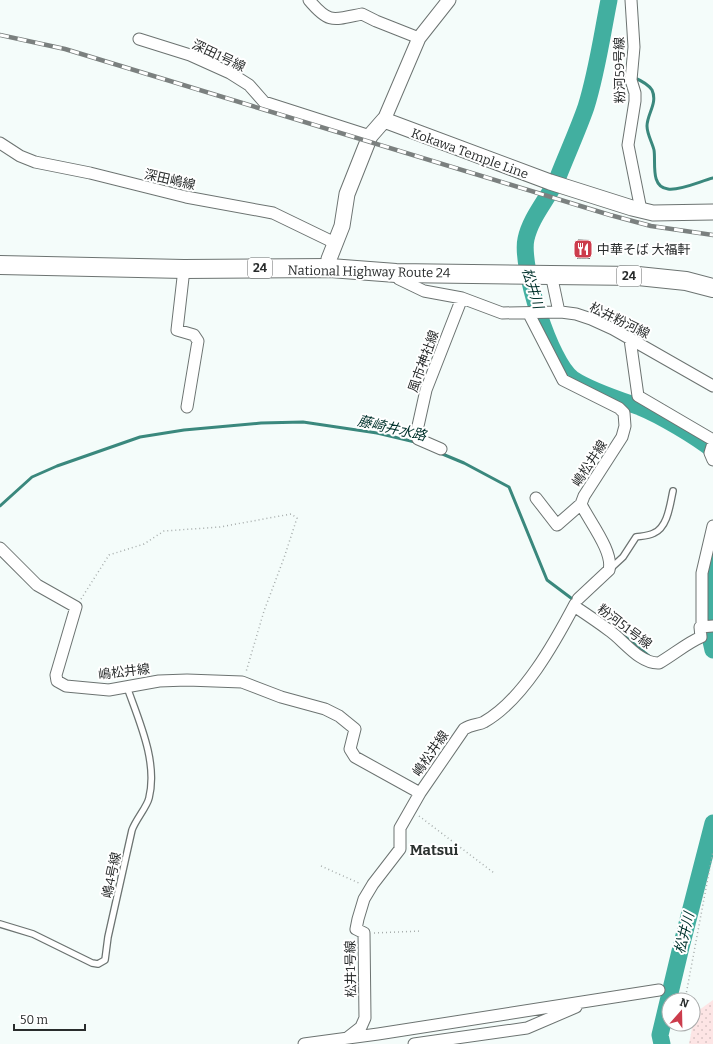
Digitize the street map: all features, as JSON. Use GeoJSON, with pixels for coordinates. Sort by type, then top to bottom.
{"type":"FeatureCollection","features":[{"type":"Feature","properties":{"kind":"highway","name":"National Highway Route 24"},"geometry":{"type":"LineString","coordinates":[[0,265],[184,268],[330,268],[396,273],[638,276],[686,281],[713,288]]}},
{"type":"Feature","properties":{"kind":"main road"},"geometry":{"type":"LineString","coordinates":[[330,268],[329,259],[342,226],[347,194],[370,136],[384,120]]}},
{"type":"Feature","properties":{"kind":"main road","name":"Kokawa Temple Line"},"geometry":{"type":"LineString","coordinates":[[384,120],[555,184],[641,210],[653,212],[713,212]]}},
{"type":"Feature","properties":{"kind":"street"},"geometry":{"type":"LineString","coordinates":[[309,0],[327,18],[338,20],[362,14],[420,38]]}},
{"type":"Feature","properties":{"kind":"street"},"geometry":{"type":"LineString","coordinates":[[384,120],[420,38],[449,0]]}},
{"type":"Feature","properties":{"kind":"street","name":"粉河59号線"},"geometry":{"type":"LineString","coordinates":[[631,0],[634,47],[631,76],[635,93],[635,101],[628,145],[641,210]]}},
{"type":"Feature","properties":{"kind":"street","name":"深田1号線"},"geometry":{"type":"LineString","coordinates":[[139,39],[190,55],[230,74],[249,86],[264,102],[370,136]]}},
{"type":"Feature","properties":{"kind":"street","name":"深田嶋線"},"geometry":{"type":"LineString","coordinates":[[0,143],[20,156],[35,162],[90,173],[186,198],[273,214],[335,243]]}},
{"type":"Feature","properties":{"kind":"street"},"geometry":{"type":"LineString","coordinates":[[184,268],[178,330],[194,335],[198,341],[187,407]]}},
{"type":"Feature","properties":{"kind":"street","name":"松井粉河線"},"geometry":{"type":"LineString","coordinates":[[396,273],[399,280],[424,291],[462,298],[502,313],[558,312],[576,314],[591,319],[630,339],[713,386]]}},
{"type":"Feature","properties":{"kind":"street"},"geometry":{"type":"LineString","coordinates":[[547,274],[558,312]]}},
{"type":"Feature","properties":{"kind":"street","name":"風市神社線"},"geometry":{"type":"LineString","coordinates":[[442,449],[418,439],[416,435],[426,390],[462,298]]}},
{"type":"Feature","properties":{"kind":"street","name":"嶋松井線"},"geometry":{"type":"LineString","coordinates":[[76,607],[56,675],[57,681],[66,686],[109,690],[160,681],[180,680],[242,682],[280,697],[325,709],[339,716],[355,729],[350,749],[355,757],[420,793],[464,729],[472,724],[483,723],[499,710],[539,668],[575,603],[609,570],[610,559],[606,548],[581,504],[584,496],[622,437],[625,426],[624,413],[620,408],[563,380],[532,313]]}},
{"type":"Feature","properties":{"kind":"street"},"geometry":{"type":"LineString","coordinates":[[630,339],[638,396],[712,449]]}},
{"type":"Feature","properties":{"kind":"street"},"geometry":{"type":"LineString","coordinates":[[536,498],[557,525],[581,504]]}},
{"type":"Feature","properties":{"kind":"street"},"geometry":{"type":"LineString","coordinates":[[705,626],[702,573],[713,526]]}},
{"type":"Feature","properties":{"kind":"street"},"geometry":{"type":"LineString","coordinates":[[0,548],[37,585],[76,607]]}},
{"type":"Feature","properties":{"kind":"street","name":"粉河51号線"},"geometry":{"type":"LineString","coordinates":[[575,603],[643,658],[654,664],[659,664],[684,648],[693,640],[701,637],[705,626]]}},
{"type":"Feature","properties":{"kind":"street","name":"松井1号線"},"geometry":{"type":"LineString","coordinates":[[346,1039],[362,1027],[365,1018],[364,933],[356,929],[364,899],[370,888],[400,849],[400,828],[420,793]]}},
{"type":"Feature","properties":{"kind":"street"},"geometry":{"type":"LineString","coordinates":[[304,1044],[346,1039],[659,990]]}},
{"type":"Feature","properties":{"kind":"street"},"geometry":{"type":"LineString","coordinates":[[414,1044],[527,1028],[595,1000]]}},
{"type":"Feature","properties":{"kind":"lane"},"geometry":{"type":"LineString","coordinates":[[609,570],[623,557],[636,537],[656,533],[662,526],[669,510],[673,491]]}},
{"type":"Feature","properties":{"kind":"lane","name":"嶋4号線"},"geometry":{"type":"LineString","coordinates":[[0,924],[33,934],[92,963],[98,964],[105,960],[108,937],[132,830],[136,819],[149,798],[150,780],[147,743],[127,688]]}},
{"type":"Feature","properties":{"kind":"path"},"geometry":{"type":"LineString","coordinates":[[76,607],[109,555],[144,544],[164,531],[220,527],[291,514],[297,518],[264,611],[242,682]]}},
{"type":"Feature","properties":{"kind":"path"},"geometry":{"type":"LineString","coordinates":[[410,810],[494,873]]}},
{"type":"Feature","properties":{"kind":"path"},"geometry":{"type":"LineString","coordinates":[[687,992],[713,851]]}},
{"type":"Feature","properties":{"kind":"path"},"geometry":{"type":"LineString","coordinates":[[321,866],[370,888]]}},
{"type":"Feature","properties":{"kind":"path"},"geometry":{"type":"LineString","coordinates":[[364,933],[421,931]]}},
{"type":"Feature","properties":{"kind":"shaded area"},"geometry":{"type":"Polygon","coordinates":[[[713,1000],[713,1044],[689,1044],[691,1032],[701,1032],[701,1009],[713,1000]]]}},
{"type":"Feature","properties":{"kind":"building"},"geometry":{"type":"Polygon","coordinates":[[[578,239],[590,240],[590,259],[577,259],[578,239]]]}},
{"type":"Feature","properties":{"kind":"waterway","name":"松井川"},"geometry":{"type":"LineString","coordinates":[[609,0],[596,67],[586,107],[558,177],[528,231],[525,252],[532,291],[546,335],[564,370],[573,379],[597,391],[658,415],[713,450]]}},
{"type":"Feature","properties":{"kind":"waterway"},"geometry":{"type":"LineString","coordinates":[[635,78],[649,86],[654,95],[647,126],[654,150],[655,173],[658,184],[662,187],[673,189],[713,178]]}},
{"type":"Feature","properties":{"kind":"waterway","name":"藤崎井水路"},"geometry":{"type":"LineString","coordinates":[[0,506],[32,477],[57,466],[140,437],[184,430],[261,423],[303,422],[377,433],[415,442]]}},
{"type":"Feature","properties":{"kind":"waterway","name":"藤崎井水路"},"geometry":{"type":"LineString","coordinates":[[440,453],[464,463],[509,487],[547,580],[575,601]]}},
{"type":"Feature","properties":{"kind":"waterway","name":"松井川"},"geometry":{"type":"LineString","coordinates":[[713,550],[708,588],[708,625],[713,650]]}},
{"type":"Feature","properties":{"kind":"waterway","name":"藤崎井水路"},"geometry":{"type":"LineString","coordinates":[[624,636],[649,656]]}},
{"type":"Feature","properties":{"kind":"waterway","name":"松井川"},"geometry":{"type":"LineString","coordinates":[[662,1044],[660,1035],[713,823]]}},
{"type":"Feature","properties":{"kind":"railway"},"geometry":{"type":"LineString","coordinates":[[0,35],[65,49],[610,215],[651,226],[713,235]]}},
{"type":"Feature","properties":{"kind":"place","name":"中華そば 大福軒"},"geometry":{"type":"Point","coordinates":[583,249]}},
{"type":"Feature","properties":{"kind":"district","name":"Matsui"},"geometry":{"type":"Point","coordinates":[434,850]}}]}
